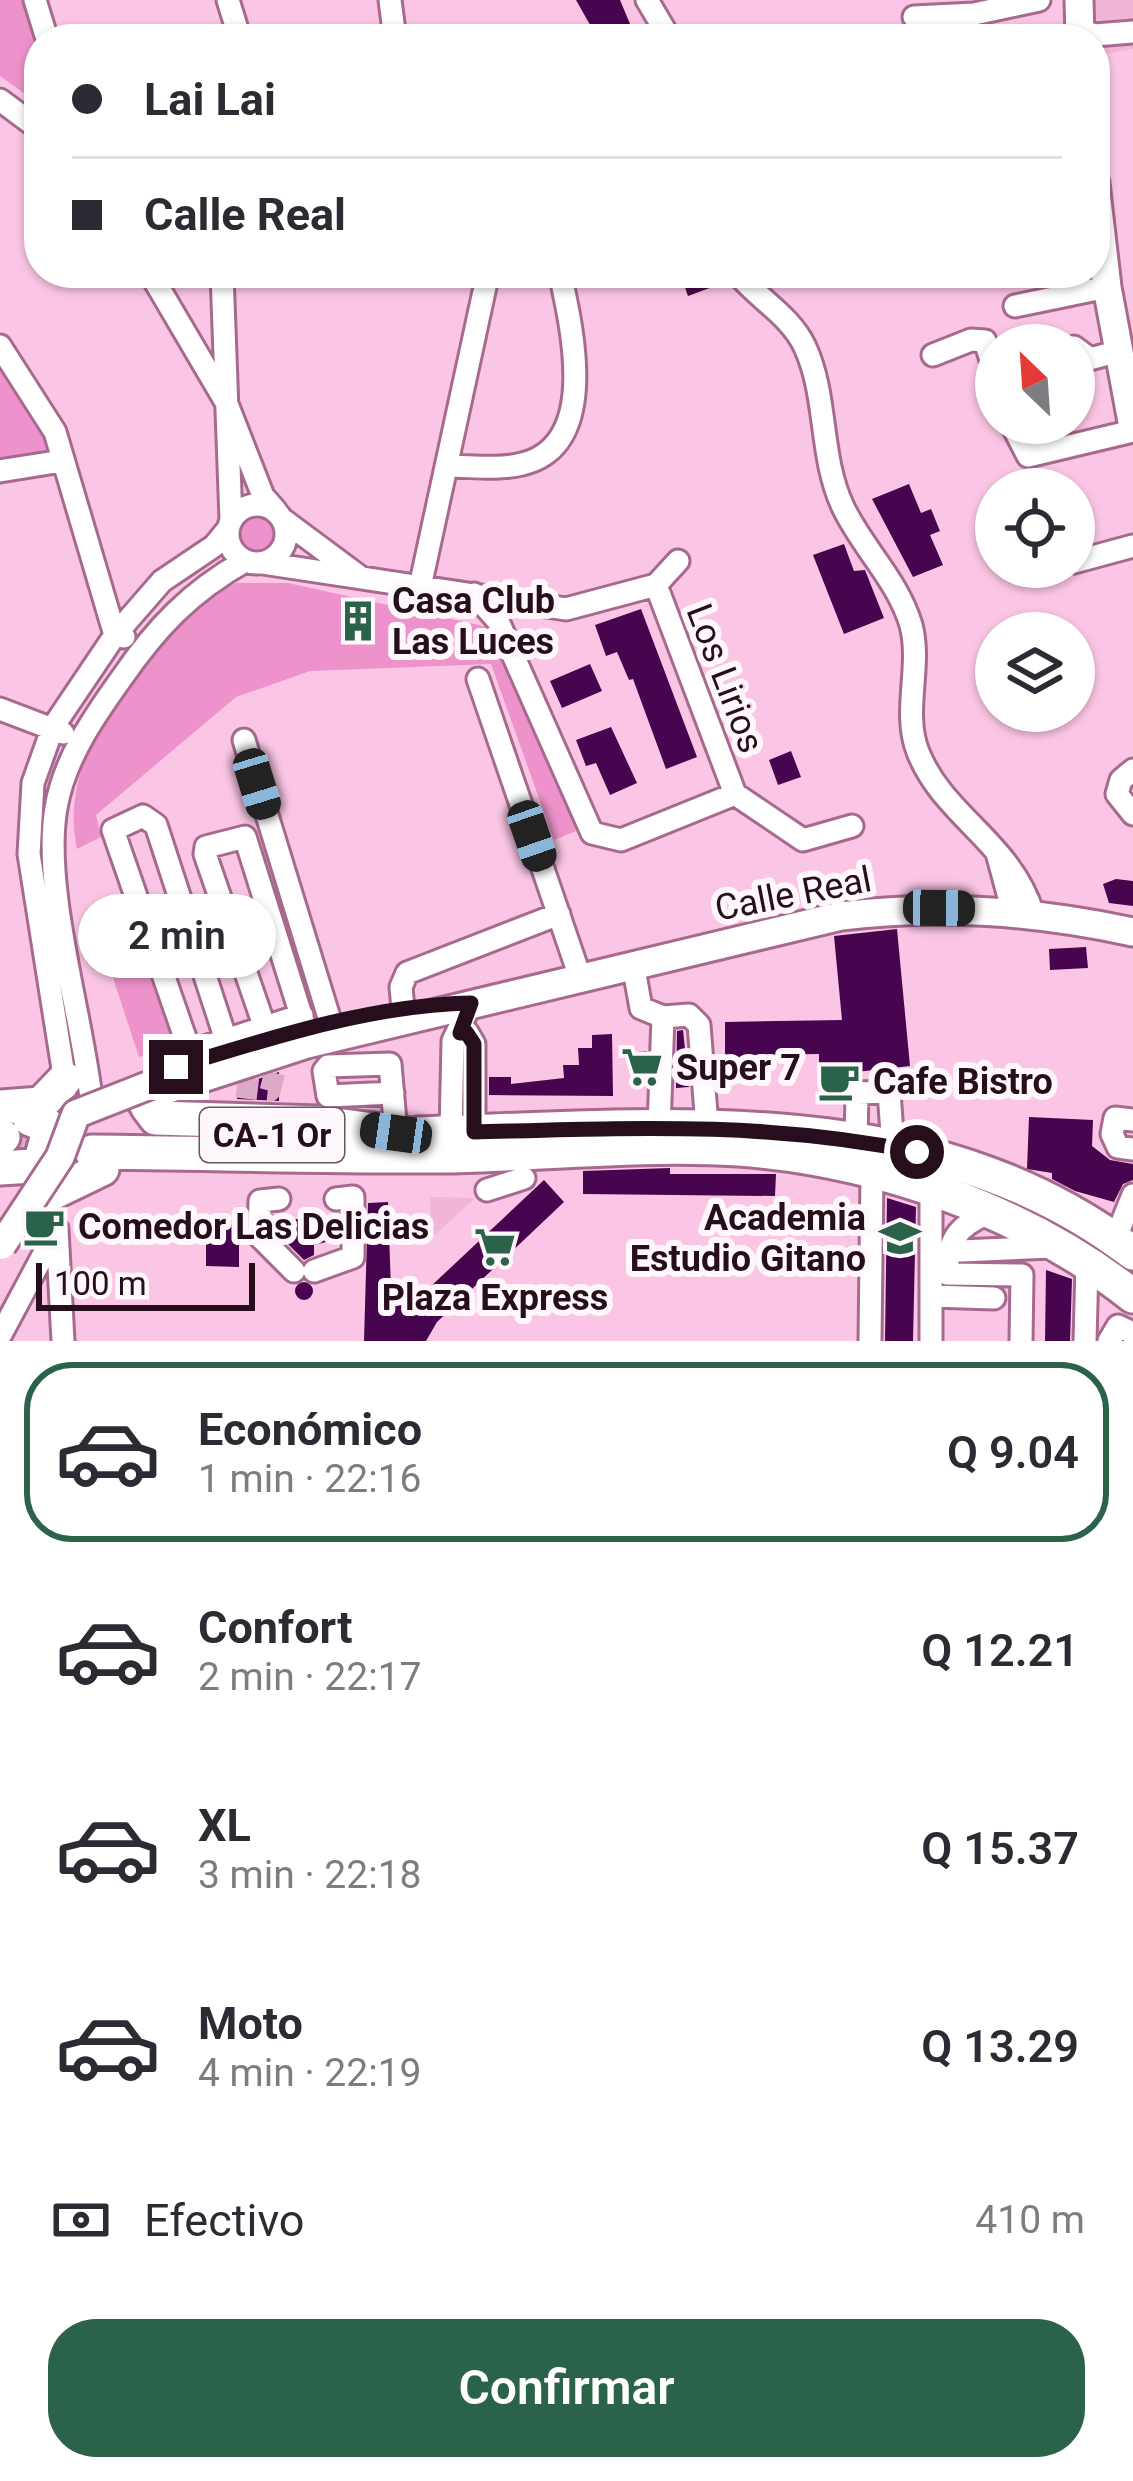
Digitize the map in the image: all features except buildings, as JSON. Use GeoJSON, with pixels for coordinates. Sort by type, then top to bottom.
{"type":"FeatureCollection","features":[{"type":"Feature","properties":{"kind":"highway"},"geometry":{"type":"LineString","coordinates":[[154,1088],[147,1106],[156,1118],[320,1123],[408,1141]]}},
{"type":"Feature","properties":{"kind":"highway","name":"CA-1 Or"},"geometry":{"type":"LineString","coordinates":[[408,1141],[706,1111],[856,1140],[931,1191],[989,1213],[1074,1256],[1133,1296]]}},
{"type":"Feature","properties":{"kind":"highway","name":"CA-1 Or"},"geometry":{"type":"LineString","coordinates":[[48,1143],[408,1141],[734,1149],[882,1160],[980,1170],[1027,1189],[1124,1246]]}},
{"type":"Feature","properties":{"kind":"main road"},"geometry":{"type":"LineString","coordinates":[[1107,288],[1133,429]]}},
{"type":"Feature","properties":{"kind":"main road","name":"Calle Real"},"geometry":{"type":"LineString","coordinates":[[48,1143],[154,1088],[274,1048],[429,1018],[471,1003],[841,916],[911,907],[1023,913],[1133,932]]}},
{"type":"Feature","properties":{"kind":"main road"},"geometry":{"type":"LineString","coordinates":[[1,1246],[60,1157],[76,1114],[268,1046],[471,1003]]}},
{"type":"Feature","properties":{"kind":"main road","name":"Calle Real"},"geometry":{"type":"LineString","coordinates":[[48,1143],[218,1054],[313,1024],[471,1003]]}},
{"type":"Feature","properties":{"kind":"main road"},"geometry":{"type":"LineString","coordinates":[[1,1246],[48,1143]]}},
{"type":"Feature","properties":{"kind":"street"},"geometry":{"type":"LineString","coordinates":[[914,17],[974,14],[1039,0]]}},
{"type":"Feature","properties":{"kind":"street"},"geometry":{"type":"LineString","coordinates":[[48,1143],[79,1012],[54,830],[56,808],[79,742],[181,601],[284,546],[279,515],[262,496],[227,404],[159,288]]}},
{"type":"Feature","properties":{"kind":"street"},"geometry":{"type":"LineString","coordinates":[[223,288],[231,548],[254,562]]}},
{"type":"Feature","properties":{"kind":"street"},"geometry":{"type":"LineString","coordinates":[[420,587],[485,288]]}},
{"type":"Feature","properties":{"kind":"street"},"geometry":{"type":"LineString","coordinates":[[447,466],[524,464],[543,454],[557,437],[572,404],[579,366],[563,288]]}},
{"type":"Feature","properties":{"kind":"street"},"geometry":{"type":"LineString","coordinates":[[753,288],[785,319],[805,347],[837,494],[854,529],[890,576],[910,623],[916,659],[916,749],[950,799],[1024,883],[1023,913]]}},
{"type":"Feature","properties":{"kind":"street"},"geometry":{"type":"LineString","coordinates":[[1015,306],[1102,288]]}},
{"type":"Feature","properties":{"kind":"street"},"geometry":{"type":"LineString","coordinates":[[933,355],[975,340]]}},
{"type":"Feature","properties":{"kind":"street"},"geometry":{"type":"LineString","coordinates":[[0,346],[55,432],[115,635]]}},
{"type":"Feature","properties":{"kind":"street"},"geometry":{"type":"LineString","coordinates":[[1095,358],[1119,351]]}},
{"type":"Feature","properties":{"kind":"street"},"geometry":{"type":"LineString","coordinates":[[1095,439],[1133,429]]}},
{"type":"Feature","properties":{"kind":"street"},"geometry":{"type":"LineString","coordinates":[[1022,444],[1028,456],[1075,444]]}},
{"type":"Feature","properties":{"kind":"street"},"geometry":{"type":"LineString","coordinates":[[0,471],[62,460]]}},
{"type":"Feature","properties":{"kind":"street"},"geometry":{"type":"LineString","coordinates":[[63,1341],[48,1143],[54,1018],[28,814],[53,728],[115,635],[162,581],[214,546],[247,507],[279,515]]}},
{"type":"Feature","properties":{"kind":"street","name":"Los Lirios"},"geometry":{"type":"LineString","coordinates":[[279,515],[365,580]]}},
{"type":"Feature","properties":{"kind":"street"},"geometry":{"type":"LineString","coordinates":[[1095,556],[1133,546]]}},
{"type":"Feature","properties":{"kind":"street","name":"Los Lirios"},"geometry":{"type":"LineString","coordinates":[[254,562],[566,609],[656,585],[677,561]]}},
{"type":"Feature","properties":{"kind":"street","name":"Los Lirios"},"geometry":{"type":"LineString","coordinates":[[656,585],[735,794],[803,840],[852,826]]}},
{"type":"Feature","properties":{"kind":"street","name":"Los Lirios"},"geometry":{"type":"LineString","coordinates":[[473,593],[497,621],[587,826],[601,840],[621,840],[735,794]]}},
{"type":"Feature","properties":{"kind":"street"},"geometry":{"type":"LineString","coordinates":[[507,643],[510,616],[530,605]]}},
{"type":"Feature","properties":{"kind":"street"},"geometry":{"type":"LineString","coordinates":[[115,635],[148,641]]}},
{"type":"Feature","properties":{"kind":"street"},"geometry":{"type":"LineString","coordinates":[[478,680],[580,977]]}},
{"type":"Feature","properties":{"kind":"street"},"geometry":{"type":"LineString","coordinates":[[0,709],[79,742]]}},
{"type":"Feature","properties":{"kind":"street"},"geometry":{"type":"LineString","coordinates":[[244,740],[313,1024]]}},
{"type":"Feature","properties":{"kind":"street"},"geometry":{"type":"LineString","coordinates":[[1133,770],[1121,780],[1118,794],[1133,814]]}},
{"type":"Feature","properties":{"kind":"street"},"geometry":{"type":"LineString","coordinates":[[143,816],[155,825],[229,1065],[183,1054],[115,840],[116,825],[143,816]]}},
{"type":"Feature","properties":{"kind":"street"},"geometry":{"type":"LineString","coordinates":[[244,837],[313,1024],[274,1048],[206,847],[244,837]]}},
{"type":"Feature","properties":{"kind":"street"},"geometry":{"type":"LineString","coordinates":[[403,1009],[401,987],[407,973],[559,914]]}},
{"type":"Feature","properties":{"kind":"street"},"geometry":{"type":"LineString","coordinates":[[633,964],[641,1008],[663,1017],[689,1016],[699,1024],[706,1111]]}},
{"type":"Feature","properties":{"kind":"street"},"geometry":{"type":"LineString","coordinates":[[462,1132],[474,1044],[466,1032],[460,1033],[471,1003]]}},
{"type":"Feature","properties":{"kind":"street"},"geometry":{"type":"LineString","coordinates":[[54,1018],[79,1012]]}},
{"type":"Feature","properties":{"kind":"street"},"geometry":{"type":"LineString","coordinates":[[662,1112],[663,1017]]}},
{"type":"Feature","properties":{"kind":"street"},"geometry":{"type":"LineString","coordinates":[[856,1140],[857,1093],[889,1092],[870,1341]]}},
{"type":"Feature","properties":{"kind":"street"},"geometry":{"type":"LineString","coordinates":[[394,1094],[408,1141]]}},
{"type":"Feature","properties":{"kind":"street"},"geometry":{"type":"LineString","coordinates":[[1133,1120],[1115,1118],[1112,1134],[1112,1143],[1133,1149]]}},
{"type":"Feature","properties":{"kind":"street"},"geometry":{"type":"LineString","coordinates":[[487,1190],[524,1178]]}},
{"type":"Feature","properties":{"kind":"street"},"geometry":{"type":"LineString","coordinates":[[931,1191],[936,1281],[931,1341]]}},
{"type":"Feature","properties":{"kind":"street"},"geometry":{"type":"LineString","coordinates":[[1124,1246],[1133,1195]]}},
{"type":"Feature","properties":{"kind":"street"},"geometry":{"type":"LineString","coordinates":[[279,1198],[260,1201],[259,1236],[304,1271],[353,1257],[353,1197],[336,1199]]}},
{"type":"Feature","properties":{"kind":"street"},"geometry":{"type":"LineString","coordinates":[[936,1281],[956,1232],[989,1213]]}},
{"type":"Feature","properties":{"kind":"street"},"geometry":{"type":"LineString","coordinates":[[0,1336],[57,1229]]}},
{"type":"Feature","properties":{"kind":"street"},"geometry":{"type":"LineString","coordinates":[[962,1250],[1074,1256],[1085,1341]]}},
{"type":"Feature","properties":{"kind":"street"},"geometry":{"type":"LineString","coordinates":[[936,1281],[1022,1274],[1021,1341]]}},
{"type":"Feature","properties":{"kind":"street"},"geometry":{"type":"LineString","coordinates":[[936,1281],[994,1298]]}},
{"type":"Feature","properties":{"kind":"street"},"geometry":{"type":"LineString","coordinates":[[1109,1341],[1118,1326],[1133,1333]]}},
{"type":"Feature","properties":{"kind":"shaded area"},"geometry":{"type":"Polygon","coordinates":[[[0,0],[29,0],[35,24],[24,24],[24,93],[0,76],[0,0]]]}},
{"type":"Feature","properties":{"kind":"shaded area"},"geometry":{"type":"Polygon","coordinates":[[[1093,0],[1133,0],[1133,49],[1110,53],[1110,24],[1094,24],[1093,0]]]}},
{"type":"Feature","properties":{"kind":"shaded area"},"geometry":{"type":"Polygon","coordinates":[[[0,351],[55,449],[0,458],[0,351]]]}},
{"type":"Feature","properties":{"kind":"shaded area"},"geometry":{"type":"Polygon","coordinates":[[[259,513],[275,519],[281,535],[275,551],[259,557],[243,551],[237,535],[243,519],[259,513]]]}},
{"type":"Feature","properties":{"kind":"shaded area"},"geometry":{"type":"Polygon","coordinates":[[[236,583],[288,583],[492,628],[508,656],[576,831],[554,840],[491,664],[310,671],[236,697],[96,815],[101,837],[77,849],[76,791],[109,710],[186,613],[236,583]]]}},
{"type":"Feature","properties":{"kind":"shaded area"},"geometry":{"type":"Polygon","coordinates":[[[125,895],[175,1045],[139,1057],[90,908],[125,895]]]}},
{"type":"Feature","properties":{"kind":"shaded area","name":"Plaza Express"},"geometry":{"type":"Polygon","coordinates":[[[430,1197],[475,1198],[432,1238],[430,1197]]]}},
{"type":"Feature","properties":{"kind":"tunnel"},"geometry":{"type":"LineString","coordinates":[[237,1087],[270,1091],[277,1064]]}},
{"type":"Feature","properties":{"kind":"tunnel"},"geometry":{"type":"LineString","coordinates":[[3,1137],[93,1135]]}},
{"type":"Feature","properties":{"kind":"place","name":"Casa Club Las Luces"},"geometry":{"type":"Point","coordinates":[358,621]}},
{"type":"Feature","properties":{"kind":"place","name":"Super 7"},"geometry":{"type":"Point","coordinates":[642,1067]}},
{"type":"Feature","properties":{"kind":"place","name":"Cafe Bistro"},"geometry":{"type":"Point","coordinates":[839,1081]}},
{"type":"Feature","properties":{"kind":"place","name":"Comedor Las Delicias"},"geometry":{"type":"Point","coordinates":[44,1226]}},
{"type":"Feature","properties":{"kind":"place","name":"Academia Estudio Gitano"},"geometry":{"type":"Point","coordinates":[900,1238]}},
{"type":"Feature","properties":{"kind":"place","name":"Plaza Express"},"geometry":{"type":"Point","coordinates":[495,1247]}},
{"type":"Feature","properties":{"kind":"route"},"geometry":{"type":"LineString","coordinates":[[176,1067],[331,1024],[428,1004],[471,1003],[460,1019],[460,1033],[466,1032],[474,1044],[474,1132],[734,1126],[826,1134],[917,1152]]}}]}
